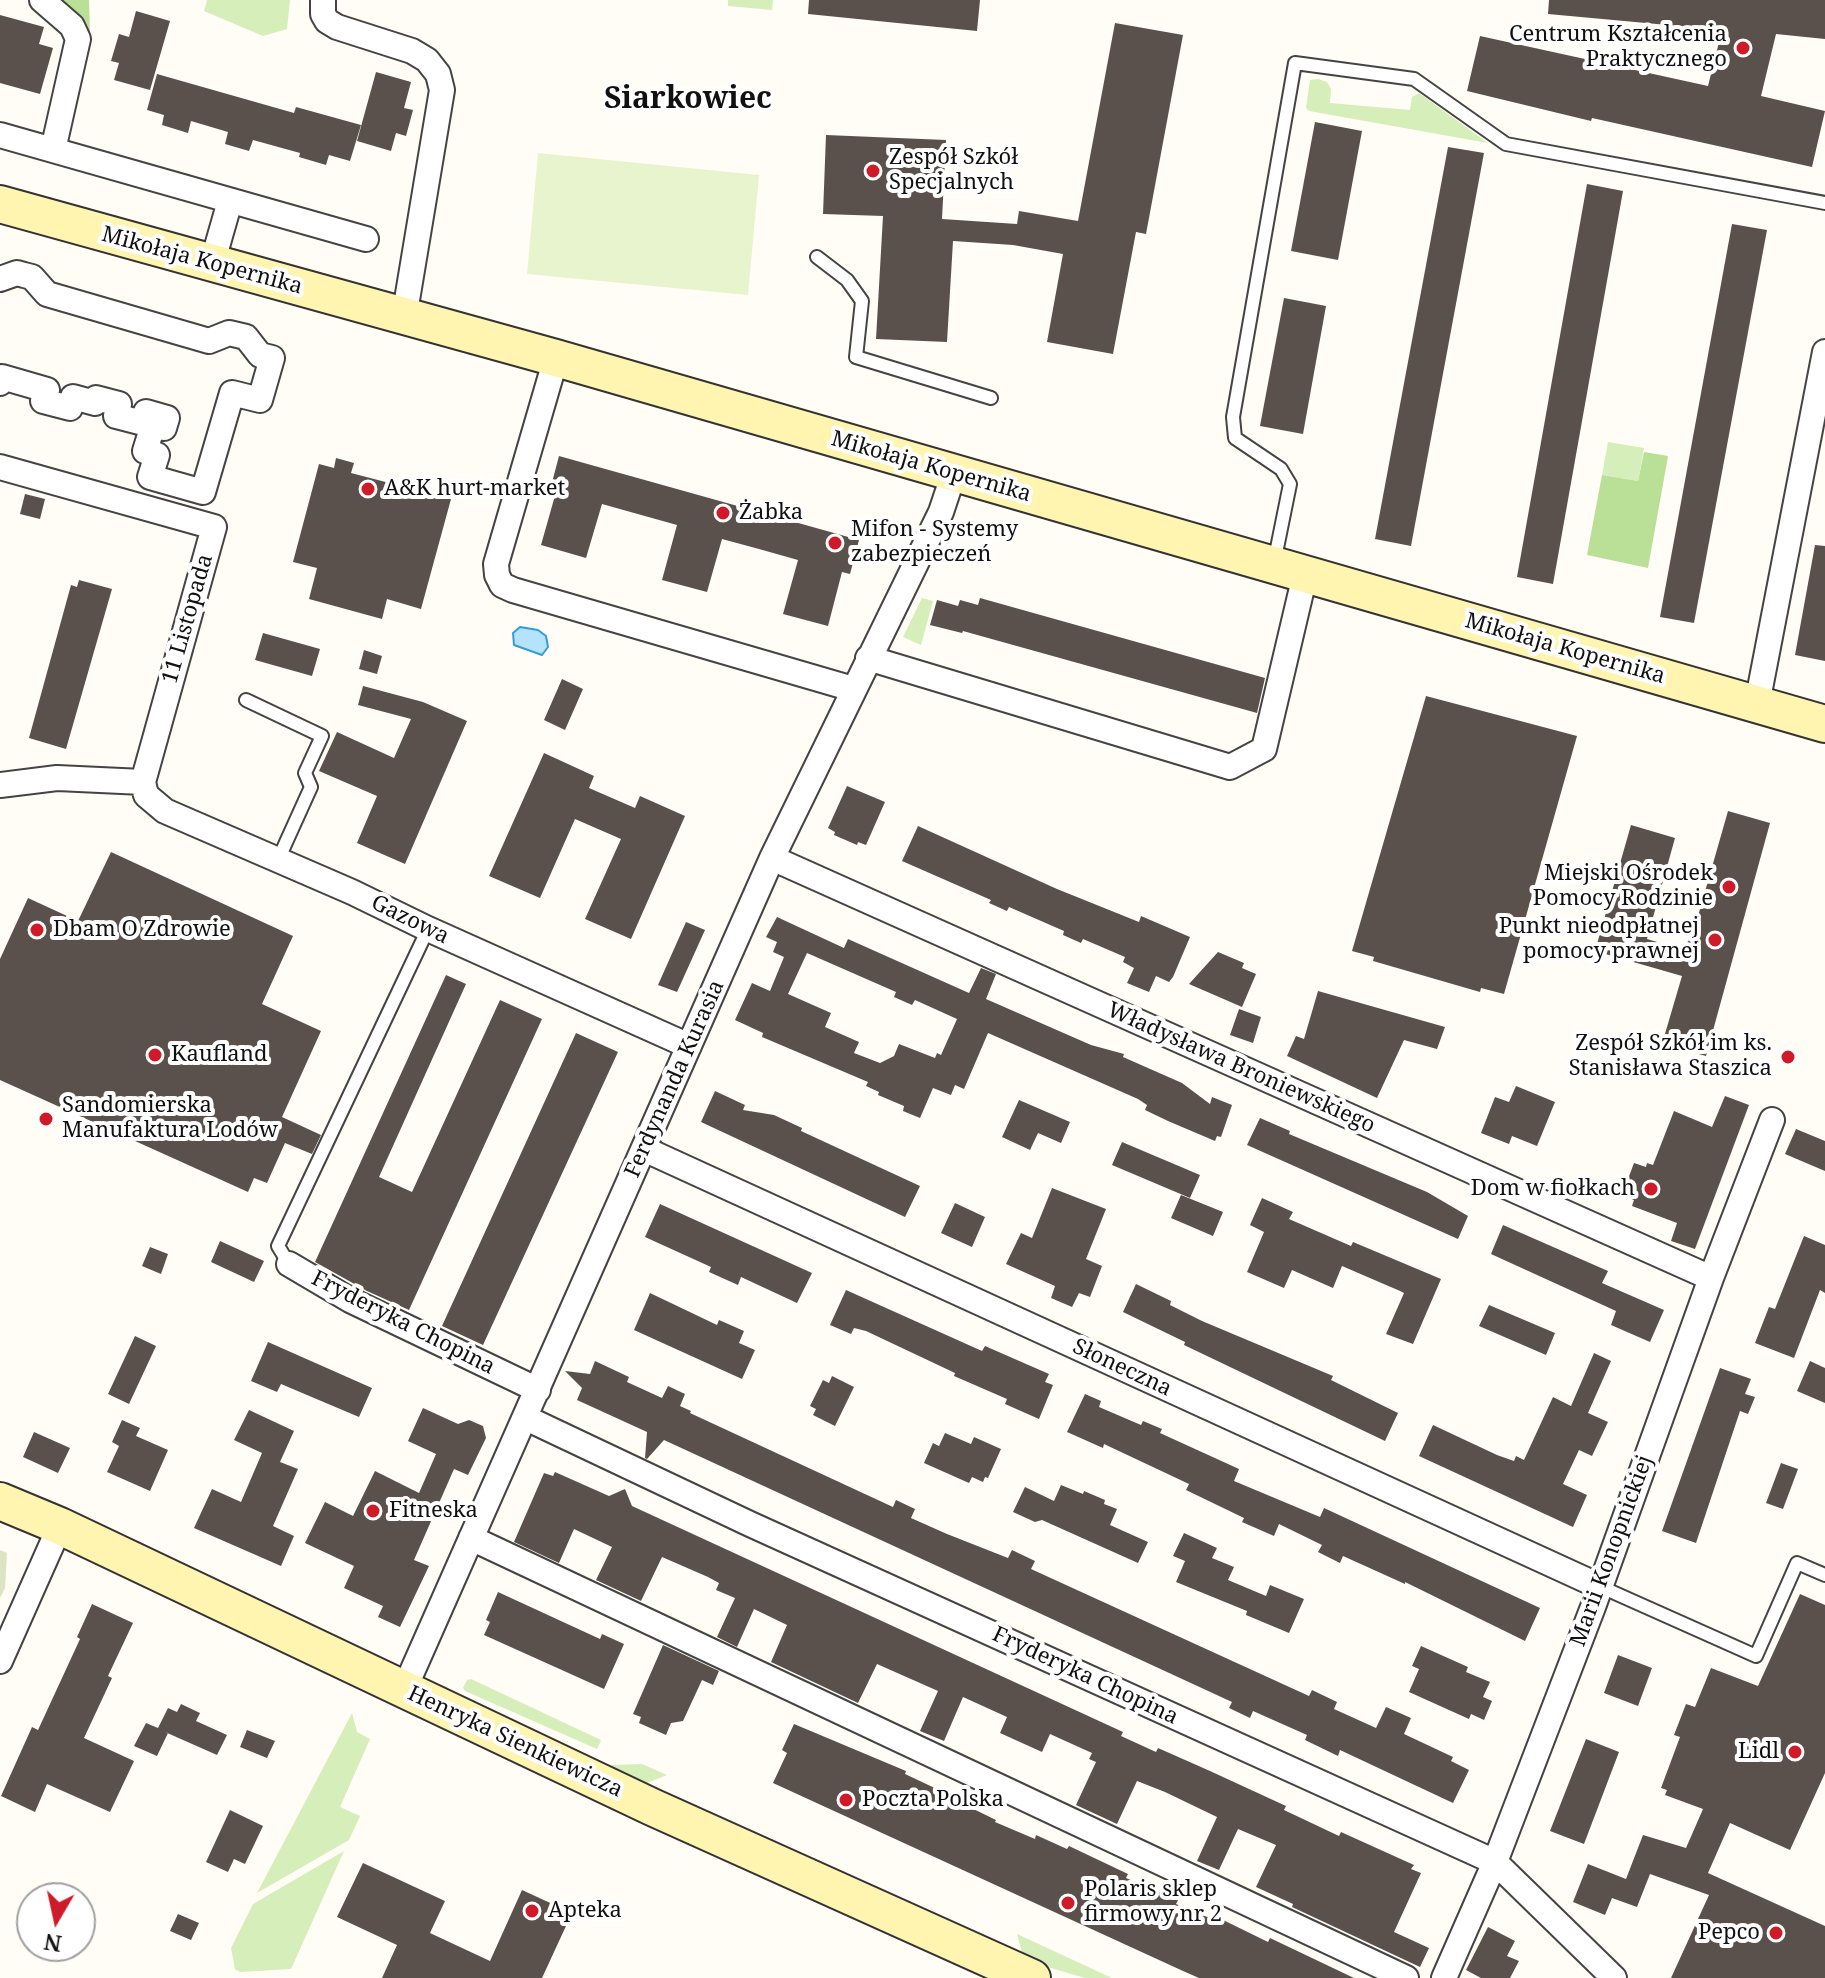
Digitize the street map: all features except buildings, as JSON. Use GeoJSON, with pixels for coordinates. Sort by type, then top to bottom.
{"type":"FeatureCollection","features":[{"type":"Feature","properties":{"kind":"street"},"geometry":{"type":"LineString","coordinates":[[42,0],[72,26],[78,39],[53,150]]}},
{"type":"Feature","properties":{"kind":"street"},"geometry":{"type":"LineString","coordinates":[[323,0],[323,14],[327,21],[412,51],[427,60],[438,74],[442,90],[404,318]]}},
{"type":"Feature","properties":{"kind":"street"},"geometry":{"type":"LineString","coordinates":[[0,135],[366,239]]}},
{"type":"Feature","properties":{"kind":"street"},"geometry":{"type":"LineString","coordinates":[[212,264],[230,201]]}},
{"type":"Feature","properties":{"kind":"street","name":"Mikołaja Kopernika"},"geometry":{"type":"LineString","coordinates":[[0,204],[556,358],[1825,724]]}},
{"type":"Feature","properties":{"kind":"street"},"geometry":{"type":"LineString","coordinates":[[0,279],[17,273],[32,277],[47,294],[209,341],[229,333],[246,337],[260,355],[272,358],[260,400],[232,393],[203,492],[150,477],[157,455],[145,451],[153,425],[164,428],[167,418],[146,412],[143,423],[116,416],[119,404],[96,398],[95,403],[73,397],[70,408],[43,401],[47,390],[2,377],[0,383]]}},
{"type":"Feature","properties":{"kind":"street"},"geometry":{"type":"LineString","coordinates":[[1757,704],[1825,352]]}},
{"type":"Feature","properties":{"kind":"street"},"geometry":{"type":"LineString","coordinates":[[556,358],[496,564],[502,585],[853,689]]}},
{"type":"Feature","properties":{"kind":"street","name":"11 Listopada"},"geometry":{"type":"LineString","coordinates":[[2,473],[214,527],[143,782]]}},
{"type":"Feature","properties":{"kind":"street","name":"Ferdynanda Kurasia"},"geometry":{"type":"LineString","coordinates":[[404,1690],[772,858],[941,512],[954,473]]}},
{"type":"Feature","properties":{"kind":"street"},"geometry":{"type":"LineString","coordinates":[[868,658],[1230,767],[1264,749],[1289,571]]}},
{"type":"Feature","properties":{"kind":"street"},"geometry":{"type":"LineString","coordinates":[[0,785],[57,778],[143,782]]}},
{"type":"Feature","properties":{"kind":"street","name":"Gazowa"},"geometry":{"type":"LineString","coordinates":[[143,782],[146,795],[165,811],[352,892],[689,1046]]}},
{"type":"Feature","properties":{"kind":"street","name":"Władysława Broniewskiego"},"geometry":{"type":"LineString","coordinates":[[772,858],[1711,1278]]}},
{"type":"Feature","properties":{"kind":"street","name":"Marii Konopnickiej"},"geometry":{"type":"LineString","coordinates":[[1444,1978],[1495,1862],[1772,1120]]}},
{"type":"Feature","properties":{"kind":"street","name":"Słoneczna"},"geometry":{"type":"LineString","coordinates":[[644,1149],[1599,1586]]}},
{"type":"Feature","properties":{"kind":"street","name":"Fryderyka Chopina"},"geometry":{"type":"LineString","coordinates":[[284,1255],[350,1300],[538,1390]]}},
{"type":"Feature","properties":{"kind":"street","name":"Fryderyka Chopina"},"geometry":{"type":"LineString","coordinates":[[526,1418],[750,1524],[1495,1862],[1614,1978]]}},
{"type":"Feature","properties":{"kind":"street","name":"Henryka Sienkiewicza"},"geometry":{"type":"LineString","coordinates":[[0,1501],[60,1526],[652,1807],[1032,1978]]}},
{"type":"Feature","properties":{"kind":"street"},"geometry":{"type":"LineString","coordinates":[[0,1661],[60,1526]]}},
{"type":"Feature","properties":{"kind":"street"},"geometry":{"type":"LineString","coordinates":[[471,1538],[1406,1978]]}},
{"type":"Feature","properties":{"kind":"lane"},"geometry":{"type":"LineString","coordinates":[[1289,571],[1290,484],[1281,469],[1235,438],[1233,417],[1295,63],[1414,79],[1506,144],[1825,203]]}},
{"type":"Feature","properties":{"kind":"lane"},"geometry":{"type":"LineString","coordinates":[[817,257],[847,280],[862,301],[856,357],[991,398]]}},
{"type":"Feature","properties":{"kind":"lane"},"geometry":{"type":"LineString","coordinates":[[246,700],[322,736],[305,773],[311,787],[278,860]]}},
{"type":"Feature","properties":{"kind":"lane"},"geometry":{"type":"LineString","coordinates":[[284,1255],[428,929]]}},
{"type":"Feature","properties":{"kind":"lane"},"geometry":{"type":"LineString","coordinates":[[1599,1586],[1756,1656],[1797,1563],[1825,1575]]}},
{"type":"Feature","properties":{"kind":"green space"},"geometry":{"type":"Polygon","coordinates":[[[56,0],[89,0],[90,36],[75,41],[56,0]]]}},
{"type":"Feature","properties":{"kind":"green space"},"geometry":{"type":"Polygon","coordinates":[[[207,0],[290,0],[287,29],[263,36],[204,11],[207,0]]]}},
{"type":"Feature","properties":{"kind":"green space"},"geometry":{"type":"Polygon","coordinates":[[[728,0],[773,0],[772,10],[728,6],[728,0]]]}},
{"type":"Feature","properties":{"kind":"green space"},"geometry":{"type":"Polygon","coordinates":[[[1310,80],[1327,82],[1331,89],[1330,103],[1410,110],[1412,97],[1419,93],[1488,143],[1309,111],[1306,108],[1310,80]]]}},
{"type":"Feature","properties":{"kind":"green space"},"geometry":{"type":"Polygon","coordinates":[[[538,153],[759,175],[748,295],[527,274],[538,153]]]}},
{"type":"Feature","properties":{"kind":"green space"},"geometry":{"type":"Polygon","coordinates":[[[1608,442],[1644,448],[1638,481],[1602,475],[1608,442]]]}},
{"type":"Feature","properties":{"kind":"green space"},"geometry":{"type":"Polygon","coordinates":[[[1644,452],[1668,456],[1648,568],[1587,555],[1602,475],[1638,481],[1644,452]]]}},
{"type":"Feature","properties":{"kind":"green space"},"geometry":{"type":"Polygon","coordinates":[[[922,598],[933,601],[921,645],[903,637],[922,598]]]}},
{"type":"Feature","properties":{"kind":"green space"},"geometry":{"type":"Polygon","coordinates":[[[0,1550],[7,1553],[5,1588],[0,1598],[0,1550]]]}},
{"type":"Feature","properties":{"kind":"green space"},"geometry":{"type":"Polygon","coordinates":[[[471,1679],[601,1740],[597,1749],[465,1691],[463,1688],[467,1680],[471,1679]]]}},
{"type":"Feature","properties":{"kind":"green space"},"geometry":{"type":"Polygon","coordinates":[[[352,1713],[357,1732],[370,1739],[340,1807],[360,1816],[349,1840],[257,1893],[352,1713]]]}},
{"type":"Feature","properties":{"kind":"green space"},"geometry":{"type":"Polygon","coordinates":[[[642,1764],[667,1775],[642,1785],[612,1769],[612,1765],[642,1764]]]}},
{"type":"Feature","properties":{"kind":"green space"},"geometry":{"type":"Polygon","coordinates":[[[344,1851],[291,1969],[240,1972],[235,1969],[231,1948],[253,1904],[344,1851]]]}},
{"type":"Feature","properties":{"kind":"green space"},"geometry":{"type":"Polygon","coordinates":[[[1017,1934],[1112,1978],[1085,1978],[1024,1960],[1017,1934]]]}},
{"type":"Feature","properties":{"kind":"water"},"geometry":{"type":"Polygon","coordinates":[[[520,627],[538,630],[546,636],[548,647],[542,655],[514,645],[513,633],[520,627]]]}},
{"type":"Feature","properties":{"kind":"place","name":"Centrum Kształcenia Praktycznego"},"geometry":{"type":"Point","coordinates":[1743,48]}},
{"type":"Feature","properties":{"kind":"place","name":"Zespół Szkół Specjalnych"},"geometry":{"type":"Point","coordinates":[873,171]}},
{"type":"Feature","properties":{"kind":"place","name":"A&K hurt-market"},"geometry":{"type":"Point","coordinates":[368,489]}},
{"type":"Feature","properties":{"kind":"place","name":"Żabka"},"geometry":{"type":"Point","coordinates":[723,513]}},
{"type":"Feature","properties":{"kind":"place","name":"Mifon - Systemy zabezpieczeń"},"geometry":{"type":"Point","coordinates":[835,543]}},
{"type":"Feature","properties":{"kind":"place","name":"Miejski Ośrodek Pomocy Rodzinie"},"geometry":{"type":"Point","coordinates":[1729,887]}},
{"type":"Feature","properties":{"kind":"place","name":"Dbam O Zdrowie"},"geometry":{"type":"Point","coordinates":[37,930]}},
{"type":"Feature","properties":{"kind":"place","name":"Punkt nieodpłatnej pomocy prawnej"},"geometry":{"type":"Point","coordinates":[1715,940]}},
{"type":"Feature","properties":{"kind":"place","name":"Kaufland"},"geometry":{"type":"Point","coordinates":[155,1055]}},
{"type":"Feature","properties":{"kind":"place","name":"Zespół Szkół im ks. Stanisława Staszica"},"geometry":{"type":"Point","coordinates":[1788,1057]}},
{"type":"Feature","properties":{"kind":"place","name":"Sandomierska Manufaktura Lodów"},"geometry":{"type":"Point","coordinates":[46,1119]}},
{"type":"Feature","properties":{"kind":"place","name":"Dom w fiołkach"},"geometry":{"type":"Point","coordinates":[1651,1189]}},
{"type":"Feature","properties":{"kind":"place","name":"Fitneska"},"geometry":{"type":"Point","coordinates":[373,1511]}},
{"type":"Feature","properties":{"kind":"place","name":"Lidl"},"geometry":{"type":"Point","coordinates":[1795,1752]}},
{"type":"Feature","properties":{"kind":"place","name":"Poczta Polska"},"geometry":{"type":"Point","coordinates":[846,1800]}},
{"type":"Feature","properties":{"kind":"place","name":"Polaris sklep firmowy nr 2"},"geometry":{"type":"Point","coordinates":[1068,1903]}},
{"type":"Feature","properties":{"kind":"place","name":"Apteka"},"geometry":{"type":"Point","coordinates":[532,1911]}},
{"type":"Feature","properties":{"kind":"place","name":"Pepco"},"geometry":{"type":"Point","coordinates":[1776,1933]}},
{"type":"Feature","properties":{"kind":"district","name":"Siarkowiec"},"geometry":{"type":"Point","coordinates":[688,99]}}]}
